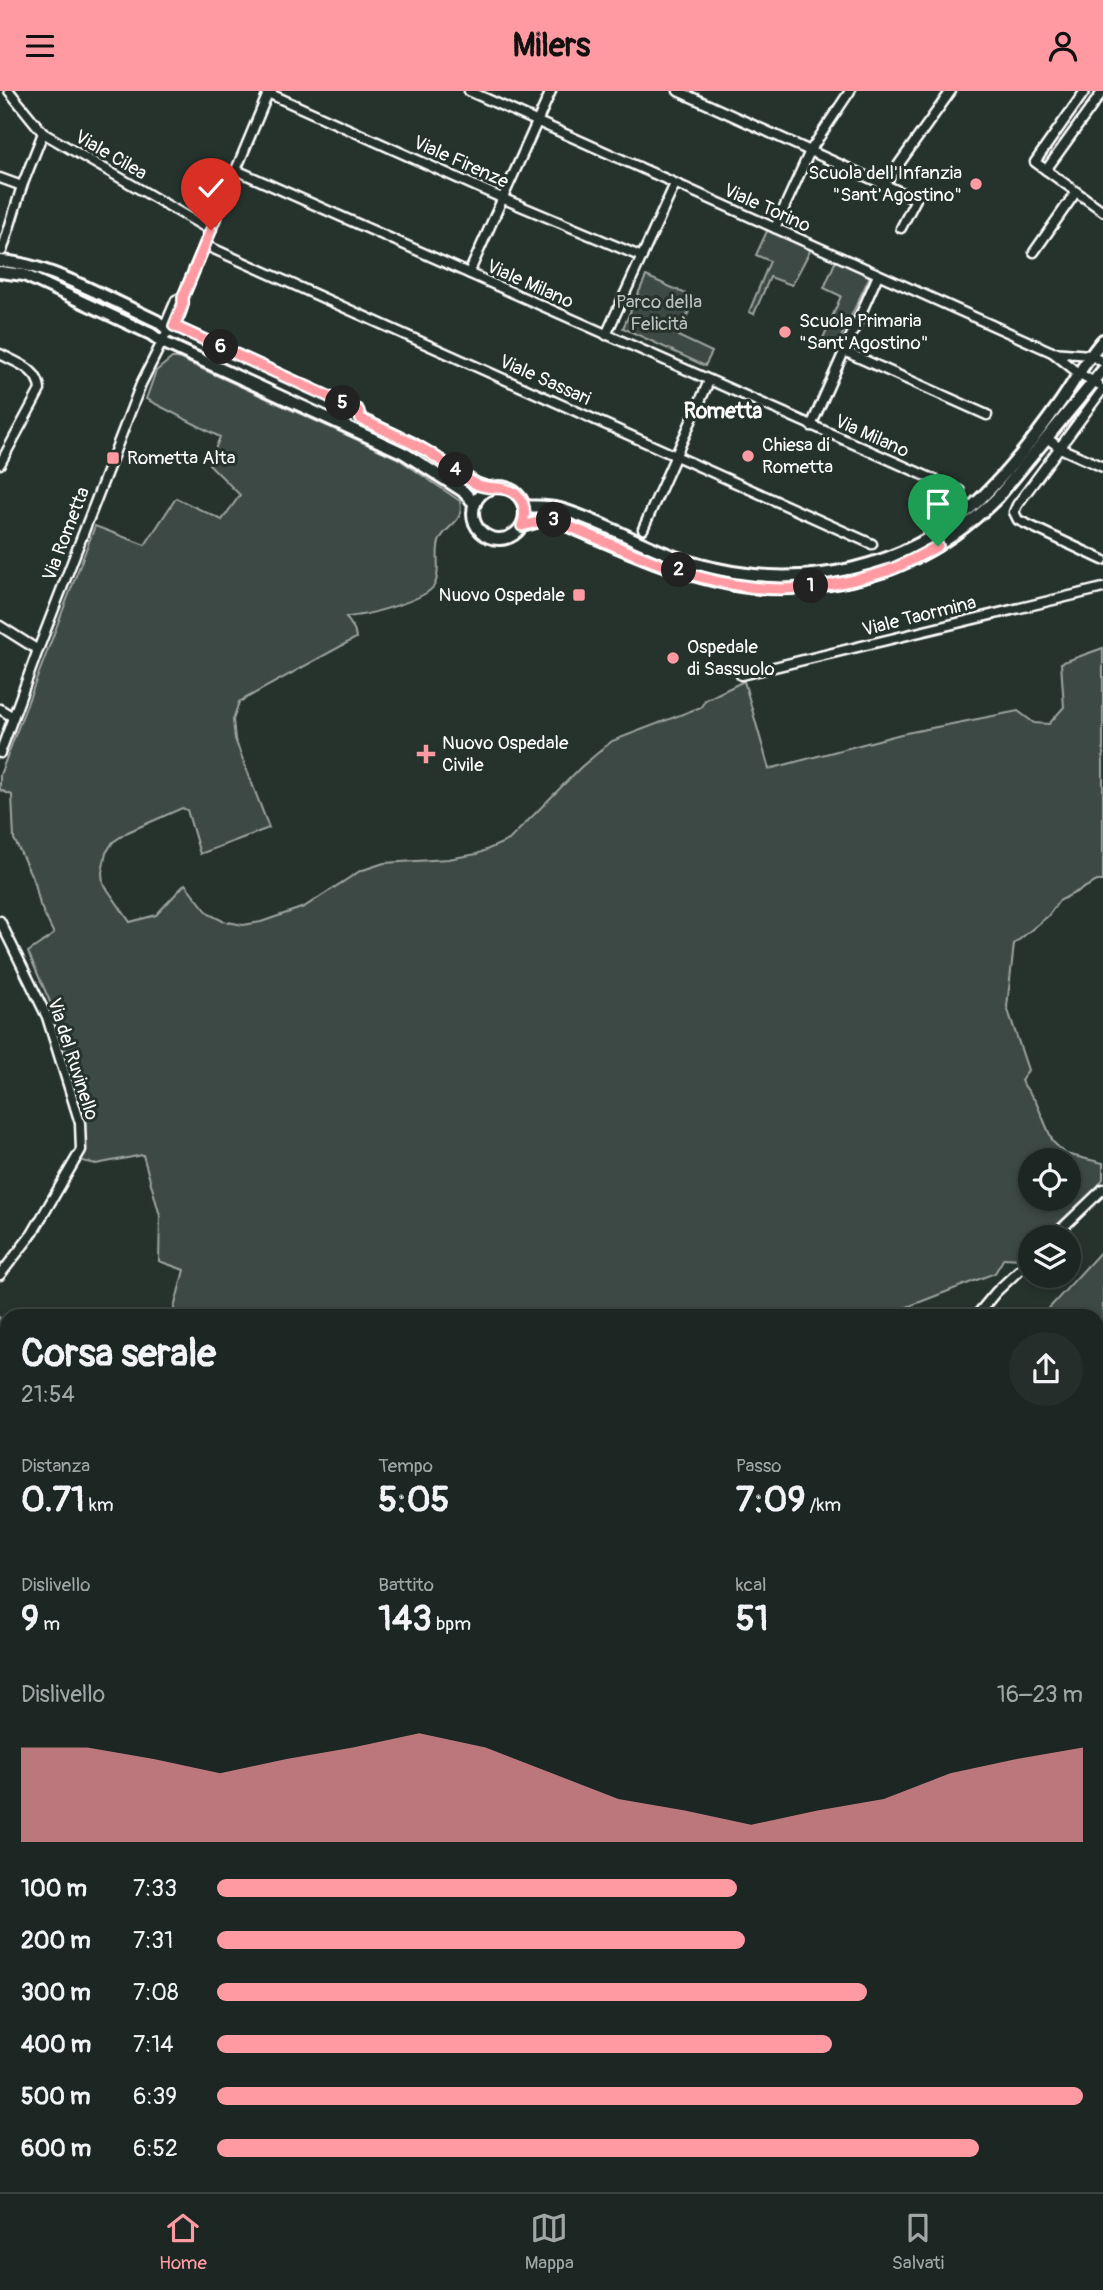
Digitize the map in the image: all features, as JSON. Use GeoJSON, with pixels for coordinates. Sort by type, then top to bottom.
{"type":"FeatureCollection","features":[{"type":"Feature","properties":{"kind":"main road"},"geometry":{"type":"LineString","coordinates":[[1,256],[45,271],[157,321],[411,443],[476,484],[490,489],[510,490],[519,497],[524,506],[522,526]]}},
{"type":"Feature","properties":{"kind":"main road"},"geometry":{"type":"LineString","coordinates":[[0,272],[24,275],[151,334],[162,342],[404,453],[463,491],[475,504]]}},
{"type":"Feature","properties":{"kind":"main road"},"geometry":{"type":"LineString","coordinates":[[524,506],[559,509],[690,562],[735,574],[778,578],[830,574],[883,560],[929,538],[968,510],[992,487],[1061,401],[1090,355],[1103,340]]}},
{"type":"Feature","properties":{"kind":"main road"},"geometry":{"type":"LineString","coordinates":[[490,489],[479,497],[475,504],[474,521],[480,531],[489,537],[507,538],[522,526],[554,520],[687,573],[734,585],[778,588],[835,585],[887,571],[938,546],[989,507],[1047,438],[1100,386],[1103,370]]}},
{"type":"Feature","properties":{"kind":"street","name":"Viale Cilea"},"geometry":{"type":"LineString","coordinates":[[9,91],[43,133],[211,230]]}},
{"type":"Feature","properties":{"kind":"street","name":"Viale Torino"},"geometry":{"type":"LineString","coordinates":[[469,91],[1052,352],[1078,373],[1100,386]]}},
{"type":"Feature","properties":{"kind":"street"},"geometry":{"type":"LineString","coordinates":[[469,274],[551,91]]}},
{"type":"Feature","properties":{"kind":"street"},"geometry":{"type":"LineString","coordinates":[[678,91],[916,199],[901,228]]}},
{"type":"Feature","properties":{"kind":"street"},"geometry":{"type":"LineString","coordinates":[[775,228],[810,151],[850,91]]}},
{"type":"Feature","properties":{"kind":"street"},"geometry":{"type":"LineString","coordinates":[[884,185],[951,91]]}},
{"type":"Feature","properties":{"kind":"street"},"geometry":{"type":"LineString","coordinates":[[1085,91],[1035,162],[1103,211]]}},
{"type":"Feature","properties":{"kind":"street"},"geometry":{"type":"LineString","coordinates":[[1046,170],[1103,91]]}},
{"type":"Feature","properties":{"kind":"street","name":"Via Rometta"},"geometry":{"type":"LineString","coordinates":[[0,753],[141,384],[171,328],[167,321],[176,300],[183,297],[269,92]]}},
{"type":"Feature","properties":{"kind":"street","name":"Viale Firenze"},"geometry":{"type":"LineString","coordinates":[[269,92],[503,199],[642,257]]}},
{"type":"Feature","properties":{"kind":"street"},"geometry":{"type":"LineString","coordinates":[[1,256],[22,187],[43,133]]}},
{"type":"Feature","properties":{"kind":"street","name":"Viale Milano"},"geometry":{"type":"LineString","coordinates":[[236,170],[811,426]]}},
{"type":"Feature","properties":{"kind":"street"},"geometry":{"type":"LineString","coordinates":[[0,178],[22,187]]}},
{"type":"Feature","properties":{"kind":"street"},"geometry":{"type":"LineString","coordinates":[[606,335],[675,184]]}},
{"type":"Feature","properties":{"kind":"street"},"geometry":{"type":"LineString","coordinates":[[1034,252],[1076,192]]}},
{"type":"Feature","properties":{"kind":"street","name":"Viale Sassari"},"geometry":{"type":"LineString","coordinates":[[205,245],[872,544]]}},
{"type":"Feature","properties":{"kind":"street"},"geometry":{"type":"LineString","coordinates":[[811,426],[878,275]]}},
{"type":"Feature","properties":{"kind":"street"},"geometry":{"type":"LineString","coordinates":[[844,351],[987,415]]}},
{"type":"Feature","properties":{"kind":"street","name":"Viale Torino"},"geometry":{"type":"LineString","coordinates":[[1052,352],[1090,355]]}},
{"type":"Feature","properties":{"kind":"street"},"geometry":{"type":"LineString","coordinates":[[0,354],[33,372],[40,380],[40,390],[0,464]]}},
{"type":"Feature","properties":{"kind":"street"},"geometry":{"type":"LineString","coordinates":[[1090,355],[1103,362]]}},
{"type":"Feature","properties":{"kind":"street"},"geometry":{"type":"LineString","coordinates":[[643,529],[709,381]]}},
{"type":"Feature","properties":{"kind":"street"},"geometry":{"type":"LineString","coordinates":[[1100,386],[1014,512],[1018,520],[1103,560]]}},
{"type":"Feature","properties":{"kind":"street","name":"Via Milano"},"geometry":{"type":"LineString","coordinates":[[811,426],[960,491]]}},
{"type":"Feature","properties":{"kind":"street"},"geometry":{"type":"LineString","coordinates":[[1047,438],[1060,448],[1103,467]]}},
{"type":"Feature","properties":{"kind":"street","name":"Viale Taormina"},"geometry":{"type":"LineString","coordinates":[[741,675],[1103,588]]}},
{"type":"Feature","properties":{"kind":"street"},"geometry":{"type":"LineString","coordinates":[[0,627],[38,650]]}},
{"type":"Feature","properties":{"kind":"street"},"geometry":{"type":"LineString","coordinates":[[0,709],[13,717]]}},
{"type":"Feature","properties":{"kind":"street","name":"Via del Ruvinello"},"geometry":{"type":"LineString","coordinates":[[0,921],[47,1017],[80,1123],[81,1150],[32,1234],[0,1275]]}},
{"type":"Feature","properties":{"kind":"street"},"geometry":{"type":"LineString","coordinates":[[1066,1225],[1103,1189]]}},
{"type":"Feature","properties":{"kind":"street"},"geometry":{"type":"LineString","coordinates":[[982,1309],[1018,1271]]}},
{"type":"Feature","properties":{"kind":"green space"},"geometry":{"type":"Polygon","coordinates":[[[768,229],[811,249],[792,285],[770,277],[754,314],[749,312],[770,261],[756,255],[768,229]]]}},
{"type":"Feature","properties":{"kind":"green space"},"geometry":{"type":"Polygon","coordinates":[[[836,260],[870,276],[835,350],[821,343],[841,296],[824,288],[836,260]]]}},
{"type":"Feature","properties":{"kind":"green space","name":"Parco della Felicità"},"geometry":{"type":"Polygon","coordinates":[[[646,276],[695,298],[678,336],[712,352],[705,366],[623,328],[646,276]]]}},
{"type":"Feature","properties":{"kind":"green space"},"geometry":{"type":"Polygon","coordinates":[[[172,358],[178,358],[397,458],[460,501],[460,515],[439,542],[437,579],[430,590],[395,606],[346,617],[356,638],[239,702],[233,720],[235,739],[269,828],[200,854],[187,810],[182,808],[128,832],[113,842],[106,853],[103,883],[130,922],[156,915],[185,884],[209,914],[223,921],[243,925],[261,922],[304,907],[360,871],[384,863],[448,859],[477,854],[509,840],[581,767],[612,741],[701,707],[705,700],[744,681],[769,769],[901,734],[1018,711],[1034,723],[1049,724],[1064,707],[1061,663],[1103,648],[1103,881],[1097,881],[1059,901],[1048,916],[1014,944],[1007,1007],[1028,1070],[1021,1081],[1036,1102],[1053,1142],[1060,1148],[1018,1148],[1018,1211],[1072,1211],[1057,1225],[1018,1225],[1018,1259],[1004,1258],[995,1273],[902,1309],[174,1309],[184,1270],[159,1261],[160,1216],[143,1155],[96,1164],[74,1159],[81,1144],[83,1107],[59,1022],[28,952],[54,934],[40,905],[35,883],[14,839],[12,795],[0,790],[0,775],[95,526],[145,545],[176,498],[222,520],[240,495],[209,464],[220,437],[146,399],[156,371],[172,358]]]}},
{"type":"Feature","properties":{"kind":"green space"},"geometry":{"type":"Polygon","coordinates":[[[1081,1158],[1103,1163],[1103,1179],[1081,1202],[1081,1158]]]}},
{"type":"Feature","properties":{"kind":"green space"},"geometry":{"type":"Polygon","coordinates":[[[1103,1249],[1103,1309],[1048,1309],[1067,1288],[1081,1288],[1081,1273],[1103,1249]]]}},
{"type":"Feature","properties":{"kind":"place","name":"Scuola dell'Infanzia \"Sant'Agostino\""},"geometry":{"type":"Point","coordinates":[976,184]}},
{"type":"Feature","properties":{"kind":"place","name":"Scuola Primaria \"Sant'Agostino\""},"geometry":{"type":"Point","coordinates":[785,332]}},
{"type":"Feature","properties":{"kind":"place","name":"Chiesa di Rometta"},"geometry":{"type":"Point","coordinates":[748,456]}},
{"type":"Feature","properties":{"kind":"place","name":"Rometta Alta"},"geometry":{"type":"Point","coordinates":[113,458]}},
{"type":"Feature","properties":{"kind":"place","name":"Nuovo Ospedale"},"geometry":{"type":"Point","coordinates":[579,595]}},
{"type":"Feature","properties":{"kind":"place","name":"Ospedale di Sassuolo"},"geometry":{"type":"Point","coordinates":[673,658]}},
{"type":"Feature","properties":{"kind":"place","name":"Nuovo Ospedale Civile"},"geometry":{"type":"Point","coordinates":[426,754]}},
{"type":"Feature","properties":{"kind":"district","name":"Rometta"},"geometry":{"type":"Point","coordinates":[723,411]}},
{"type":"Feature","properties":{"kind":"route"},"geometry":{"type":"LineString","coordinates":[[211,230],[174,326],[358,410],[361,419],[433,455],[476,484],[490,489],[510,490],[519,497],[524,506],[522,526],[535,521],[554,520],[687,573],[734,585],[763,588],[835,585],[887,571],[938,546]]}}]}
